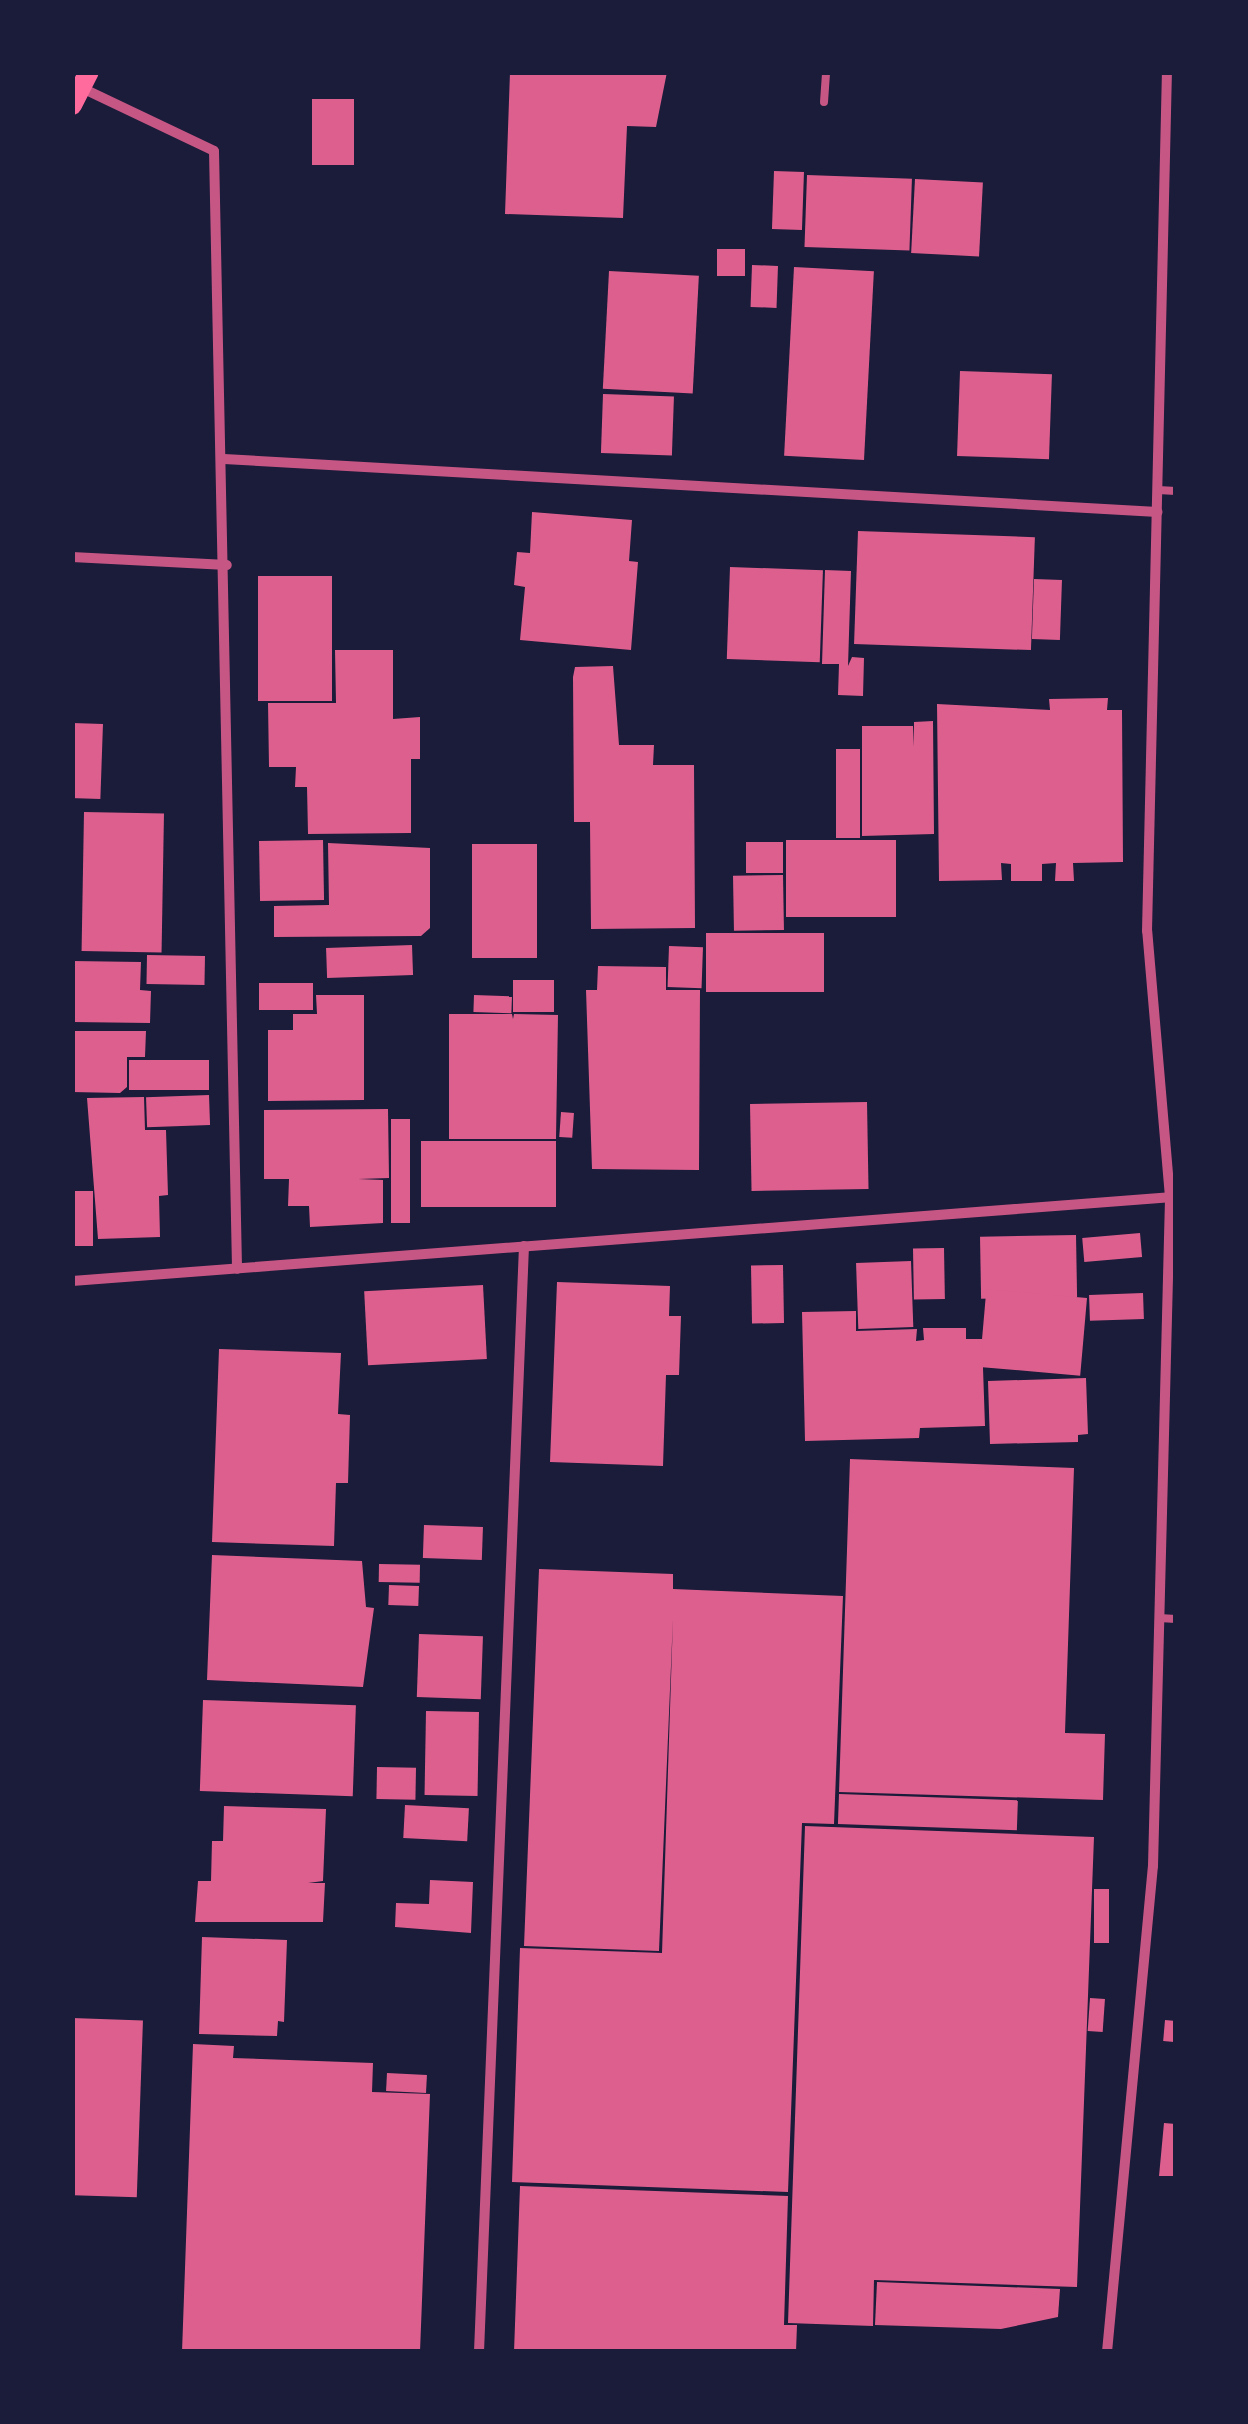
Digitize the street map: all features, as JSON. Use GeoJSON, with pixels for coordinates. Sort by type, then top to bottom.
{"type":"FeatureCollection","features":[{"type":"Feature","properties":{"kind":"street"},"geometry":{"type":"LineString","coordinates":[[1107,2352],[1153,1866],[1173,1197],[1146,931],[1168,72]]}},
{"type":"Feature","properties":{"kind":"street"},"geometry":{"type":"LineString","coordinates":[[81,88],[214,152],[227,564],[238,1269]]}},
{"type":"Feature","properties":{"kind":"street"},"geometry":{"type":"LineString","coordinates":[[224,459],[1157,512]]}},
{"type":"Feature","properties":{"kind":"street"},"geometry":{"type":"LineString","coordinates":[[72,557],[227,564]]}},
{"type":"Feature","properties":{"kind":"street"},"geometry":{"type":"LineString","coordinates":[[72,1281],[1173,1197]]}},
{"type":"Feature","properties":{"kind":"street"},"geometry":{"type":"LineString","coordinates":[[479,2352],[524,1246]]}},
{"type":"Feature","properties":{"kind":"lane"},"geometry":{"type":"LineString","coordinates":[[824,102],[826,72]]}},
{"type":"Feature","properties":{"kind":"lane"},"geometry":{"type":"LineString","coordinates":[[1158,490],[1176,490]]}},
{"type":"Feature","properties":{"kind":"lane"},"geometry":{"type":"LineString","coordinates":[[1159,1618],[1176,1618]]}},
{"type":"Feature","properties":{"kind":"building"},"geometry":{"type":"Polygon","coordinates":[[[510,72],[667,72],[656,127],[627,126],[623,218],[505,214],[510,72]]]}},
{"type":"Feature","properties":{"kind":"building"},"geometry":{"type":"Polygon","coordinates":[[[312,99],[354,99],[354,165],[312,165],[312,99]]]}},
{"type":"Feature","properties":{"kind":"building"},"geometry":{"type":"Polygon","coordinates":[[[774,171],[804,172],[802,230],[772,229],[774,171]]]}},
{"type":"Feature","properties":{"kind":"building"},"geometry":{"type":"Polygon","coordinates":[[[807,175],[912,179],[909,251],[804,247],[807,175]]]}},
{"type":"Feature","properties":{"kind":"building"},"geometry":{"type":"Polygon","coordinates":[[[915,179],[983,183],[979,256],[911,253],[915,179]]]}},
{"type":"Feature","properties":{"kind":"building"},"geometry":{"type":"Polygon","coordinates":[[[717,249],[745,249],[745,276],[717,276],[717,249]]]}},
{"type":"Feature","properties":{"kind":"building"},"geometry":{"type":"Polygon","coordinates":[[[752,265],[778,266],[777,308],[751,307],[752,265]]]}},
{"type":"Feature","properties":{"kind":"building"},"geometry":{"type":"Polygon","coordinates":[[[794,267],[874,271],[864,460],[784,456],[794,267]]]}},
{"type":"Feature","properties":{"kind":"building"},"geometry":{"type":"Polygon","coordinates":[[[609,271],[699,276],[693,394],[603,389],[609,271]]]}},
{"type":"Feature","properties":{"kind":"building"},"geometry":{"type":"Polygon","coordinates":[[[960,371],[1052,374],[1049,459],[957,456],[960,371]]]}},
{"type":"Feature","properties":{"kind":"building"},"geometry":{"type":"Polygon","coordinates":[[[603,394],[674,396],[672,455],[601,453],[603,394]]]}},
{"type":"Feature","properties":{"kind":"building"},"geometry":{"type":"Polygon","coordinates":[[[532,512],[632,520],[629,561],[638,562],[631,650],[520,640],[525,587],[514,585],[517,552],[530,553],[532,512]]]}},
{"type":"Feature","properties":{"kind":"building"},"geometry":{"type":"Polygon","coordinates":[[[858,531],[1035,537],[1031,650],[854,644],[858,531]]]}},
{"type":"Feature","properties":{"kind":"building"},"geometry":{"type":"Polygon","coordinates":[[[730,567],[823,570],[820,662],[727,659],[730,567]]]}},
{"type":"Feature","properties":{"kind":"building"},"geometry":{"type":"Polygon","coordinates":[[[825,570],[851,571],[848,666],[852,657],[864,658],[863,696],[838,695],[839,664],[822,664],[825,570]]]}},
{"type":"Feature","properties":{"kind":"building"},"geometry":{"type":"Polygon","coordinates":[[[258,576],[332,576],[332,701],[258,701],[258,576]]]}},
{"type":"Feature","properties":{"kind":"building"},"geometry":{"type":"Polygon","coordinates":[[[1034,579],[1062,580],[1060,640],[1032,639],[1034,579]]]}},
{"type":"Feature","properties":{"kind":"building"},"geometry":{"type":"Polygon","coordinates":[[[335,650],[393,650],[393,719],[420,717],[420,759],[411,759],[411,833],[308,834],[307,787],[295,787],[296,767],[269,767],[268,703],[336,703],[335,650]]]}},
{"type":"Feature","properties":{"kind":"building"},"geometry":{"type":"Polygon","coordinates":[[[613,666],[619,745],[654,745],[653,765],[694,765],[695,928],[591,929],[590,822],[574,822],[573,677],[575,667],[613,666]]]}},
{"type":"Feature","properties":{"kind":"building"},"geometry":{"type":"Polygon","coordinates":[[[1108,698],[1107,710],[1122,710],[1123,862],[1073,863],[1074,881],[1055,881],[1056,863],[1042,864],[1042,881],[1011,881],[1011,864],[1001,863],[1002,880],[939,881],[937,704],[1050,710],[1049,699],[1108,698]]]}},
{"type":"Feature","properties":{"kind":"building"},"geometry":{"type":"Polygon","coordinates":[[[933,721],[934,834],[862,836],[862,726],[913,726],[914,747],[914,722],[933,721]]]}},
{"type":"Feature","properties":{"kind":"building"},"geometry":{"type":"Polygon","coordinates":[[[72,723],[103,724],[100,799],[72,798],[72,723]]]}},
{"type":"Feature","properties":{"kind":"building"},"geometry":{"type":"Polygon","coordinates":[[[836,749],[860,749],[860,838],[836,838],[836,749]]]}},
{"type":"Feature","properties":{"kind":"building"},"geometry":{"type":"Polygon","coordinates":[[[84,812],[164,813],[162,952],[82,951],[84,812]]]}},
{"type":"Feature","properties":{"kind":"building"},"geometry":{"type":"Polygon","coordinates":[[[323,840],[324,900],[260,901],[259,841],[323,840]]]}},
{"type":"Feature","properties":{"kind":"building"},"geometry":{"type":"Polygon","coordinates":[[[786,840],[896,840],[896,917],[786,917],[786,840]]]}},
{"type":"Feature","properties":{"kind":"building"},"geometry":{"type":"Polygon","coordinates":[[[746,842],[783,842],[783,873],[746,873],[746,842]]]}},
{"type":"Feature","properties":{"kind":"building"},"geometry":{"type":"Polygon","coordinates":[[[328,843],[430,848],[430,928],[421,936],[274,937],[274,906],[329,905],[328,843]]]}},
{"type":"Feature","properties":{"kind":"building"},"geometry":{"type":"Polygon","coordinates":[[[472,844],[537,844],[537,958],[472,958],[472,844]]]}},
{"type":"Feature","properties":{"kind":"building"},"geometry":{"type":"Polygon","coordinates":[[[783,875],[784,930],[734,931],[733,876],[783,875]]]}},
{"type":"Feature","properties":{"kind":"building"},"geometry":{"type":"Polygon","coordinates":[[[706,933],[824,933],[824,992],[706,992],[706,933]]]}},
{"type":"Feature","properties":{"kind":"building"},"geometry":{"type":"Polygon","coordinates":[[[412,945],[413,975],[327,978],[326,948],[412,945]]]}},
{"type":"Feature","properties":{"kind":"building"},"geometry":{"type":"Polygon","coordinates":[[[669,946],[703,947],[702,988],[668,987],[669,946]]]}},
{"type":"Feature","properties":{"kind":"building"},"geometry":{"type":"Polygon","coordinates":[[[147,955],[205,956],[204,985],[146,984],[147,955]]]}},
{"type":"Feature","properties":{"kind":"building"},"geometry":{"type":"Polygon","coordinates":[[[72,961],[141,962],[140,990],[151,991],[150,1023],[72,1022],[72,961]]]}},
{"type":"Feature","properties":{"kind":"building"},"geometry":{"type":"Polygon","coordinates":[[[598,966],[666,967],[666,990],[700,990],[699,1170],[592,1169],[586,990],[597,990],[598,966]]]}},
{"type":"Feature","properties":{"kind":"building"},"geometry":{"type":"Polygon","coordinates":[[[513,980],[554,980],[554,1012],[513,1012],[513,980]]]}},
{"type":"Feature","properties":{"kind":"building"},"geometry":{"type":"Polygon","coordinates":[[[259,983],[313,983],[313,1010],[259,1010],[259,983]]]}},
{"type":"Feature","properties":{"kind":"building"},"geometry":{"type":"Polygon","coordinates":[[[316,995],[364,995],[364,1100],[268,1101],[268,1030],[293,1030],[293,1014],[317,1014],[316,995]]]}},
{"type":"Feature","properties":{"kind":"building"},"geometry":{"type":"Polygon","coordinates":[[[474,995],[512,996],[511,1013],[473,1012],[474,995]]]}},
{"type":"Feature","properties":{"kind":"building"},"geometry":{"type":"Polygon","coordinates":[[[449,1014],[512,1014],[513,1019],[514,1014],[558,1015],[556,1139],[449,1139],[449,1014]]]}},
{"type":"Feature","properties":{"kind":"building"},"geometry":{"type":"Polygon","coordinates":[[[72,1031],[146,1031],[145,1057],[127,1057],[127,1087],[120,1093],[72,1092],[72,1031]]]}},
{"type":"Feature","properties":{"kind":"building"},"geometry":{"type":"Polygon","coordinates":[[[129,1060],[209,1060],[209,1090],[129,1090],[129,1060]]]}},
{"type":"Feature","properties":{"kind":"building"},"geometry":{"type":"Polygon","coordinates":[[[209,1095],[210,1125],[147,1127],[146,1097],[209,1095]]]}},
{"type":"Feature","properties":{"kind":"building"},"geometry":{"type":"Polygon","coordinates":[[[144,1097],[145,1130],[166,1130],[168,1195],[159,1196],[160,1237],[98,1239],[87,1098],[144,1097]]]}},
{"type":"Feature","properties":{"kind":"building"},"geometry":{"type":"Polygon","coordinates":[[[867,1102],[869,1189],[752,1191],[750,1104],[867,1102]]]}},
{"type":"Feature","properties":{"kind":"building"},"geometry":{"type":"Polygon","coordinates":[[[388,1109],[389,1178],[358,1179],[383,1180],[383,1223],[310,1227],[309,1206],[288,1206],[289,1179],[264,1179],[264,1110],[388,1109]]]}},
{"type":"Feature","properties":{"kind":"building"},"geometry":{"type":"Polygon","coordinates":[[[561,1112],[574,1113],[572,1138],[559,1137],[561,1112]]]}},
{"type":"Feature","properties":{"kind":"building"},"geometry":{"type":"Polygon","coordinates":[[[391,1119],[410,1119],[410,1223],[391,1223],[391,1119]]]}},
{"type":"Feature","properties":{"kind":"building"},"geometry":{"type":"Polygon","coordinates":[[[421,1141],[556,1141],[556,1207],[421,1207],[421,1141]]]}},
{"type":"Feature","properties":{"kind":"building"},"geometry":{"type":"Polygon","coordinates":[[[72,1191],[93,1191],[93,1246],[72,1246],[72,1191]]]}},
{"type":"Feature","properties":{"kind":"building"},"geometry":{"type":"Polygon","coordinates":[[[1140,1233],[1142,1257],[1084,1262],[1082,1238],[1140,1233]]]}},
{"type":"Feature","properties":{"kind":"building"},"geometry":{"type":"Polygon","coordinates":[[[1076,1235],[1077,1297],[981,1299],[980,1237],[1076,1235]]]}},
{"type":"Feature","properties":{"kind":"building"},"geometry":{"type":"Polygon","coordinates":[[[944,1248],[945,1299],[914,1300],[913,1249],[944,1248]]]}},
{"type":"Feature","properties":{"kind":"building"},"geometry":{"type":"Polygon","coordinates":[[[911,1261],[913,1327],[858,1329],[856,1263],[911,1261]]]}},
{"type":"Feature","properties":{"kind":"building"},"geometry":{"type":"Polygon","coordinates":[[[783,1265],[784,1323],[752,1324],[751,1266],[783,1265]]]}},
{"type":"Feature","properties":{"kind":"building"},"geometry":{"type":"Polygon","coordinates":[[[557,1282],[670,1286],[669,1316],[681,1316],[679,1375],[666,1375],[663,1466],[550,1462],[557,1282]]]}},
{"type":"Feature","properties":{"kind":"building"},"geometry":{"type":"Polygon","coordinates":[[[483,1285],[487,1359],[368,1365],[364,1291],[483,1285]]]}},
{"type":"Feature","properties":{"kind":"building"},"geometry":{"type":"Polygon","coordinates":[[[986,1289],[1087,1298],[1080,1376],[980,1367],[986,1289]]]}},
{"type":"Feature","properties":{"kind":"building"},"geometry":{"type":"Polygon","coordinates":[[[1143,1293],[1144,1319],[1090,1321],[1089,1295],[1143,1293]]]}},
{"type":"Feature","properties":{"kind":"building"},"geometry":{"type":"Polygon","coordinates":[[[856,1311],[856,1331],[917,1329],[916,1341],[924,1340],[923,1328],[966,1328],[966,1339],[982,1339],[985,1426],[920,1428],[919,1438],[805,1441],[802,1312],[856,1311]]]}},
{"type":"Feature","properties":{"kind":"building"},"geometry":{"type":"Polygon","coordinates":[[[219,1349],[341,1353],[338,1414],[350,1415],[348,1483],[336,1483],[334,1546],[212,1542],[219,1349]]]}},
{"type":"Feature","properties":{"kind":"building"},"geometry":{"type":"Polygon","coordinates":[[[1086,1378],[1088,1434],[1078,1435],[1078,1442],[990,1444],[988,1381],[1086,1378]]]}},
{"type":"Feature","properties":{"kind":"building"},"geometry":{"type":"Polygon","coordinates":[[[850,1459],[1074,1468],[1065,1733],[1105,1734],[1103,1800],[839,1792],[850,1459]]]}},
{"type":"Feature","properties":{"kind":"building"},"geometry":{"type":"Polygon","coordinates":[[[424,1525],[483,1527],[482,1560],[423,1558],[424,1525]]]}},
{"type":"Feature","properties":{"kind":"building"},"geometry":{"type":"Polygon","coordinates":[[[212,1555],[362,1561],[366,1607],[374,1608],[363,1687],[207,1680],[212,1555]]]}},
{"type":"Feature","properties":{"kind":"building"},"geometry":{"type":"Polygon","coordinates":[[[379,1564],[420,1565],[420,1583],[379,1582],[379,1564]]]}},
{"type":"Feature","properties":{"kind":"building"},"geometry":{"type":"Polygon","coordinates":[[[539,1569],[673,1574],[673,1589],[843,1596],[834,1824],[802,1823],[788,2192],[512,2182],[520,1948],[662,1953],[673,1618],[659,1951],[524,1946],[539,1569]]]}},
{"type":"Feature","properties":{"kind":"building"},"geometry":{"type":"Polygon","coordinates":[[[389,1585],[419,1586],[418,1606],[388,1605],[389,1585]]]}},
{"type":"Feature","properties":{"kind":"building"},"geometry":{"type":"Polygon","coordinates":[[[419,1634],[483,1636],[481,1699],[417,1697],[419,1634]]]}},
{"type":"Feature","properties":{"kind":"building"},"geometry":{"type":"Polygon","coordinates":[[[203,1700],[356,1705],[353,1796],[200,1791],[203,1700]]]}},
{"type":"Feature","properties":{"kind":"building"},"geometry":{"type":"Polygon","coordinates":[[[426,1711],[479,1712],[478,1796],[425,1795],[426,1711]]]}},
{"type":"Feature","properties":{"kind":"building"},"geometry":{"type":"Polygon","coordinates":[[[377,1767],[416,1768],[415,1800],[376,1799],[377,1767]]]}},
{"type":"Feature","properties":{"kind":"building"},"geometry":{"type":"Polygon","coordinates":[[[839,1794],[1018,1800],[1017,1830],[838,1824],[839,1794]]]}},
{"type":"Feature","properties":{"kind":"building"},"geometry":{"type":"Polygon","coordinates":[[[405,1805],[469,1808],[467,1841],[403,1838],[405,1805]]]}},
{"type":"Feature","properties":{"kind":"building"},"geometry":{"type":"Polygon","coordinates":[[[224,1806],[326,1809],[323,1881],[308,1883],[325,1883],[323,1922],[195,1922],[198,1881],[211,1881],[212,1841],[223,1841],[224,1806]]]}},
{"type":"Feature","properties":{"kind":"building"},"geometry":{"type":"Polygon","coordinates":[[[805,1826],[1094,1837],[1077,2287],[874,2280],[873,2326],[788,2323],[805,1826]]]}},
{"type":"Feature","properties":{"kind":"building"},"geometry":{"type":"Polygon","coordinates":[[[430,1880],[473,1882],[471,1933],[395,1927],[396,1903],[429,1904],[430,1880]]]}},
{"type":"Feature","properties":{"kind":"building"},"geometry":{"type":"Polygon","coordinates":[[[1094,1889],[1109,1889],[1109,1943],[1094,1943],[1094,1889]]]}},
{"type":"Feature","properties":{"kind":"building"},"geometry":{"type":"Polygon","coordinates":[[[202,1937],[287,1940],[284,2022],[278,2021],[277,2036],[199,2034],[202,1937]]]}},
{"type":"Feature","properties":{"kind":"building"},"geometry":{"type":"Polygon","coordinates":[[[1090,1998],[1105,1999],[1103,2032],[1088,2031],[1090,1998]]]}},
{"type":"Feature","properties":{"kind":"building"},"geometry":{"type":"Polygon","coordinates":[[[72,2018],[143,2020],[137,2197],[72,2195],[72,2018]]]}},
{"type":"Feature","properties":{"kind":"building"},"geometry":{"type":"Polygon","coordinates":[[[1165,2020],[1176,2021],[1174,2042],[1163,2041],[1165,2020]]]}},
{"type":"Feature","properties":{"kind":"building"},"geometry":{"type":"Polygon","coordinates":[[[193,2044],[234,2046],[233,2058],[373,2063],[372,2092],[430,2094],[420,2352],[182,2352],[193,2044]]]}},
{"type":"Feature","properties":{"kind":"building"},"geometry":{"type":"Polygon","coordinates":[[[387,2073],[427,2075],[426,2093],[386,2091],[387,2073]]]}},
{"type":"Feature","properties":{"kind":"building"},"geometry":{"type":"Polygon","coordinates":[[[1164,2123],[1176,2124],[1176,2176],[1159,2176],[1164,2123]]]}},
{"type":"Feature","properties":{"kind":"building"},"geometry":{"type":"Polygon","coordinates":[[[520,2186],[788,2196],[784,2325],[797,2325],[796,2352],[514,2352],[520,2186]]]}},
{"type":"Feature","properties":{"kind":"building"},"geometry":{"type":"Polygon","coordinates":[[[877,2282],[1060,2289],[1058,2317],[1001,2329],[875,2325],[877,2282]]]}}]}
